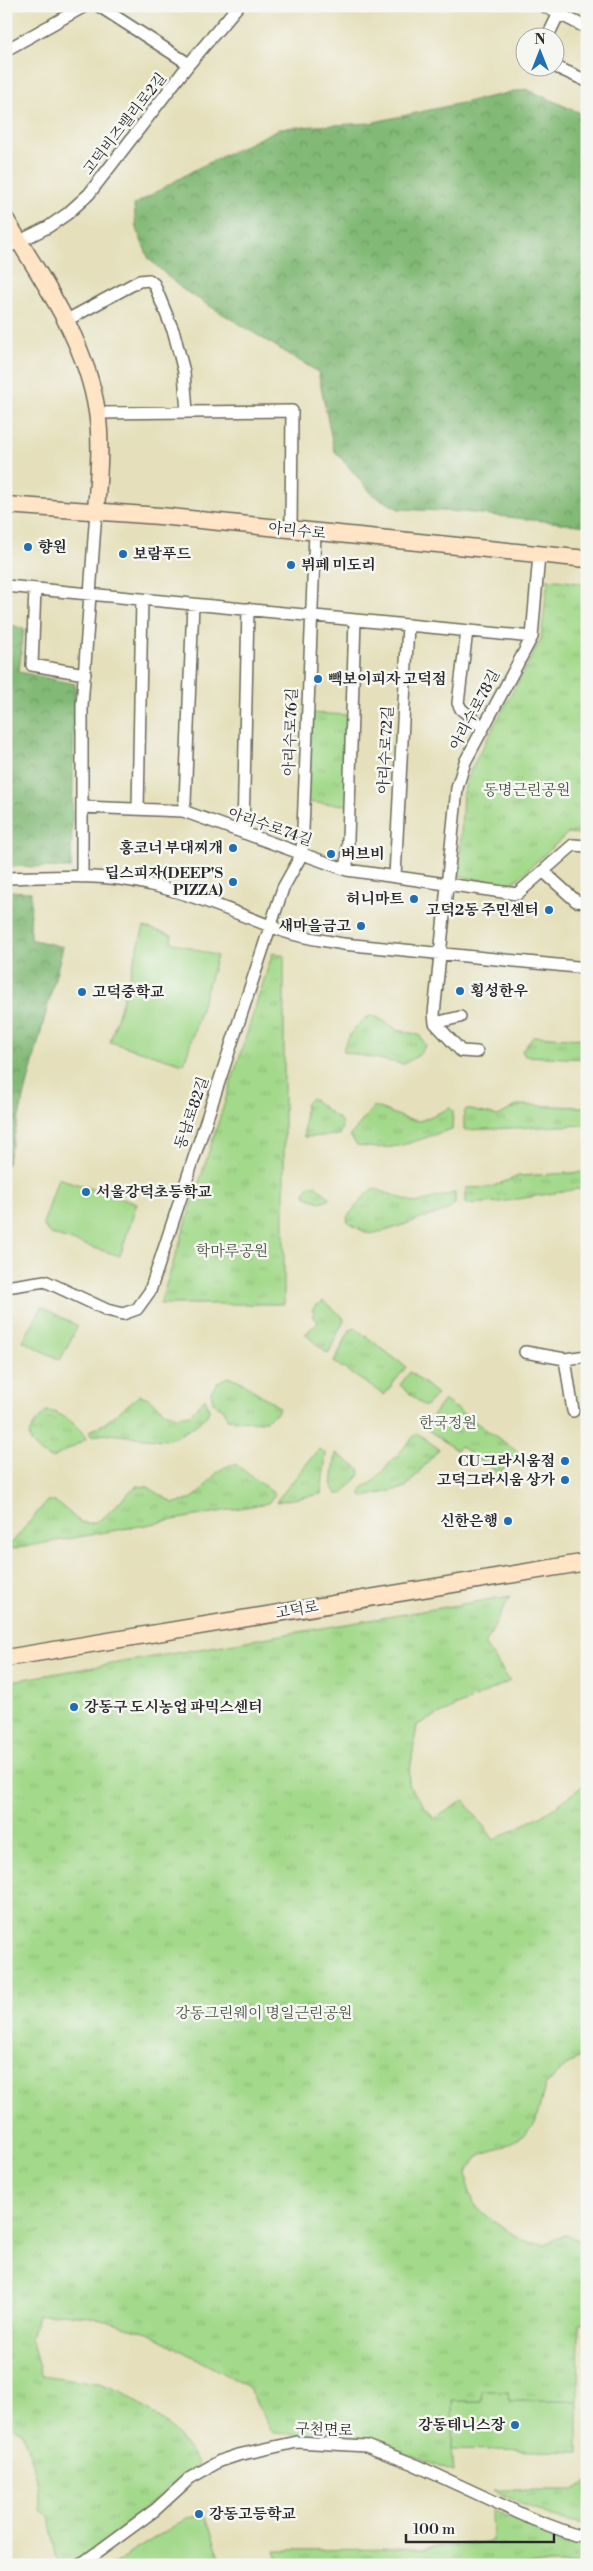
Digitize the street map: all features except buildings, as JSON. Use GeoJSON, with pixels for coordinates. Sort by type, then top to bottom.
{"type":"FeatureCollection","features":[{"type":"Feature","properties":{"kind":"main road"},"geometry":{"type":"LineString","coordinates":[[6,220],[13,245],[67,320],[83,358],[97,413],[96,511]]}},
{"type":"Feature","properties":{"kind":"main road","name":"아리수로"},"geometry":{"type":"LineString","coordinates":[[6,505],[96,511],[587,559]]}},
{"type":"Feature","properties":{"kind":"main road","name":"고덕로"},"geometry":{"type":"LineString","coordinates":[[6,1658],[587,1562]]}},
{"type":"Feature","properties":{"kind":"street"},"geometry":{"type":"LineString","coordinates":[[6,50],[85,6]]}},
{"type":"Feature","properties":{"kind":"street"},"geometry":{"type":"LineString","coordinates":[[99,6],[189,64]]}},
{"type":"Feature","properties":{"kind":"street","name":"고덕비즈밸리로2길"},"geometry":{"type":"LineString","coordinates":[[13,245],[67,214],[89,194],[189,64],[238,6]]}},
{"type":"Feature","properties":{"kind":"street"},"geometry":{"type":"LineString","coordinates":[[544,6],[558,15],[587,28]]}},
{"type":"Feature","properties":{"kind":"street"},"geometry":{"type":"LineString","coordinates":[[552,28],[558,15]]}},
{"type":"Feature","properties":{"kind":"street"},"geometry":{"type":"LineString","coordinates":[[566,72],[587,81]]}},
{"type":"Feature","properties":{"kind":"street"},"geometry":{"type":"LineString","coordinates":[[67,320],[139,281],[149,280],[154,284],[174,333],[184,372],[187,412]]}},
{"type":"Feature","properties":{"kind":"street"},"geometry":{"type":"LineString","coordinates":[[97,413],[292,411],[291,530]]}},
{"type":"Feature","properties":{"kind":"street"},"geometry":{"type":"LineString","coordinates":[[82,877],[84,674],[96,511]]}},
{"type":"Feature","properties":{"kind":"street","name":"아리수로76길"},"geometry":{"type":"LineString","coordinates":[[271,926],[283,888],[302,854],[315,533]]}},
{"type":"Feature","properties":{"kind":"street","name":"아리수로78길"},"geometry":{"type":"LineString","coordinates":[[436,1023],[434,1014],[457,788],[465,762],[532,637],[539,555]]}},
{"type":"Feature","properties":{"kind":"street"},"geometry":{"type":"LineString","coordinates":[[6,586],[311,614],[532,637]]}},
{"type":"Feature","properties":{"kind":"street"},"geometry":{"type":"LineString","coordinates":[[35,589],[32,665],[84,674]]}},
{"type":"Feature","properties":{"kind":"street"},"geometry":{"type":"LineString","coordinates":[[138,809],[142,599]]}},
{"type":"Feature","properties":{"kind":"street"},"geometry":{"type":"LineString","coordinates":[[183,811],[185,802],[193,604]]}},
{"type":"Feature","properties":{"kind":"street"},"geometry":{"type":"LineString","coordinates":[[243,833],[248,609]]}},
{"type":"Feature","properties":{"kind":"street"},"geometry":{"type":"LineString","coordinates":[[347,870],[355,620]]}},
{"type":"Feature","properties":{"kind":"street","name":"아리수로72길"},"geometry":{"type":"LineString","coordinates":[[395,876],[408,625]]}},
{"type":"Feature","properties":{"kind":"street"},"geometry":{"type":"LineString","coordinates":[[467,630],[458,703],[461,709],[483,726]]}},
{"type":"Feature","properties":{"kind":"street","name":"아리수로74길"},"geometry":{"type":"LineString","coordinates":[[82,808],[183,811],[347,870],[446,884]]}},
{"type":"Feature","properties":{"kind":"street"},"geometry":{"type":"LineString","coordinates":[[446,884],[517,894],[574,845],[587,846]]}},
{"type":"Feature","properties":{"kind":"street"},"geometry":{"type":"LineString","coordinates":[[543,871],[576,901],[587,902]]}},
{"type":"Feature","properties":{"kind":"street"},"geometry":{"type":"LineString","coordinates":[[6,878],[82,877],[146,883],[194,897],[309,938],[343,944],[587,968]]}},
{"type":"Feature","properties":{"kind":"street","name":"동남로82길"},"geometry":{"type":"LineString","coordinates":[[6,1287],[45,1281],[115,1312],[122,1314],[137,1309],[150,1291],[271,926]]}},
{"type":"Feature","properties":{"kind":"street"},"geometry":{"type":"LineString","coordinates":[[460,1017],[436,1023],[461,1051],[477,1052]]}},
{"type":"Feature","properties":{"kind":"street"},"geometry":{"type":"LineString","coordinates":[[525,1352],[565,1359],[587,1356]]}},
{"type":"Feature","properties":{"kind":"street"},"geometry":{"type":"LineString","coordinates":[[565,1359],[573,1411]]}},
{"type":"Feature","properties":{"kind":"street","name":"구천면로"},"geometry":{"type":"LineString","coordinates":[[80,2565],[155,2510],[190,2478],[220,2461],[238,2455],[297,2442],[366,2446],[411,2463],[532,2519],[575,2535],[587,2536]]}},
{"type":"Feature","properties":{"kind":"green space"},"geometry":{"type":"Polygon","coordinates":[[[526,89],[587,116],[587,526],[463,512],[399,509],[373,495],[334,450],[318,372],[182,289],[149,259],[136,228],[134,205],[194,170],[281,128],[370,123],[526,89]]]}},
{"type":"Feature","properties":{"kind":"green space","name":"동명근린공원"},"geometry":{"type":"Polygon","coordinates":[[[548,579],[587,584],[587,835],[568,833],[511,885],[459,876],[463,793],[471,769],[541,639],[548,579]]]}},
{"type":"Feature","properties":{"kind":"green space"},"geometry":{"type":"Polygon","coordinates":[[[6,623],[24,629],[19,672],[75,684],[71,868],[6,866],[6,623]]]}},
{"type":"Feature","properties":{"kind":"green space"},"geometry":{"type":"Polygon","coordinates":[[[306,713],[352,715],[349,805],[303,802],[306,713]]]}},
{"type":"Feature","properties":{"kind":"green space"},"geometry":{"type":"Polygon","coordinates":[[[6,891],[31,892],[30,939],[63,947],[6,1167],[6,891]]]}},
{"type":"Feature","properties":{"kind":"green space"},"geometry":{"type":"Polygon","coordinates":[[[144,927],[172,935],[171,942],[217,956],[184,1064],[110,1042],[144,927]]]}},
{"type":"Feature","properties":{"kind":"green space","name":"학마루공원"},"geometry":{"type":"Polygon","coordinates":[[[273,952],[284,956],[284,1304],[160,1304],[273,952]]]}},
{"type":"Feature","properties":{"kind":"green space"},"geometry":{"type":"Polygon","coordinates":[[[371,1016],[377,1017],[398,1030],[419,1035],[426,1045],[419,1055],[403,1064],[344,1052],[349,1036],[362,1021],[371,1016]]]}},
{"type":"Feature","properties":{"kind":"green space"},"geometry":{"type":"Polygon","coordinates":[[[534,1036],[587,1039],[587,1059],[525,1056],[522,1051],[534,1036]]]}},
{"type":"Feature","properties":{"kind":"green space"},"geometry":{"type":"Polygon","coordinates":[[[311,1098],[341,1121],[342,1127],[339,1135],[304,1137],[305,1104],[311,1098]]]}},
{"type":"Feature","properties":{"kind":"green space"},"geometry":{"type":"Polygon","coordinates":[[[518,1105],[587,1107],[587,1125],[464,1130],[464,1114],[466,1109],[498,1116],[518,1105]]]}},
{"type":"Feature","properties":{"kind":"green space"},"geometry":{"type":"Polygon","coordinates":[[[374,1106],[407,1119],[420,1121],[450,1108],[453,1111],[452,1129],[395,1147],[383,1148],[357,1145],[350,1136],[374,1106]]]}},
{"type":"Feature","properties":{"kind":"green space"},"geometry":{"type":"Polygon","coordinates":[[[587,1172],[587,1190],[578,1189],[500,1202],[466,1204],[466,1188],[491,1187],[519,1176],[587,1172]]]}},
{"type":"Feature","properties":{"kind":"green space"},"geometry":{"type":"Polygon","coordinates":[[[58,1178],[137,1203],[120,1256],[50,1234],[43,1225],[58,1178]]]}},
{"type":"Feature","properties":{"kind":"green space"},"geometry":{"type":"Polygon","coordinates":[[[310,1185],[315,1185],[330,1198],[321,1202],[306,1197],[305,1192],[310,1185]]]}},
{"type":"Feature","properties":{"kind":"green space"},"geometry":{"type":"Polygon","coordinates":[[[376,1189],[415,1203],[455,1193],[455,1204],[450,1209],[385,1231],[369,1234],[348,1223],[347,1217],[369,1191],[376,1189]]]}},
{"type":"Feature","properties":{"kind":"green space"},"geometry":{"type":"Polygon","coordinates":[[[323,1301],[342,1316],[344,1320],[328,1354],[305,1334],[318,1322],[312,1316],[315,1312],[312,1310],[323,1301]]]}},
{"type":"Feature","properties":{"kind":"green space"},"geometry":{"type":"Polygon","coordinates":[[[42,1307],[78,1326],[60,1360],[23,1341],[42,1307]]]}},
{"type":"Feature","properties":{"kind":"green space"},"geometry":{"type":"Polygon","coordinates":[[[355,1328],[406,1367],[384,1395],[334,1362],[350,1330],[355,1328]]]}},
{"type":"Feature","properties":{"kind":"green space"},"geometry":{"type":"Polygon","coordinates":[[[410,1372],[437,1394],[425,1407],[400,1385],[410,1372]]]}},
{"type":"Feature","properties":{"kind":"green space"},"geometry":{"type":"Polygon","coordinates":[[[228,1377],[238,1380],[279,1407],[277,1413],[262,1422],[227,1419],[225,1411],[213,1402],[211,1391],[218,1382],[228,1377]]]}},
{"type":"Feature","properties":{"kind":"green space"},"geometry":{"type":"Polygon","coordinates":[[[140,1395],[148,1398],[167,1413],[178,1416],[190,1414],[205,1398],[209,1410],[208,1414],[198,1424],[170,1439],[107,1434],[91,1436],[89,1431],[104,1424],[140,1395]]]}},
{"type":"Feature","properties":{"kind":"green space","name":"한국정원"},"geometry":{"type":"Polygon","coordinates":[[[444,1400],[518,1452],[500,1475],[460,1446],[456,1450],[424,1427],[444,1400]]]}},
{"type":"Feature","properties":{"kind":"green space"},"geometry":{"type":"Polygon","coordinates":[[[47,1411],[70,1420],[86,1439],[53,1458],[42,1454],[32,1444],[30,1434],[35,1424],[47,1411]]]}},
{"type":"Feature","properties":{"kind":"green space"},"geometry":{"type":"Polygon","coordinates":[[[417,1433],[439,1449],[405,1488],[364,1497],[361,1495],[362,1488],[372,1483],[417,1433]]]}},
{"type":"Feature","properties":{"kind":"green space"},"geometry":{"type":"Polygon","coordinates":[[[320,1449],[326,1454],[321,1494],[276,1502],[316,1452],[320,1449]]]}},
{"type":"Feature","properties":{"kind":"green space"},"geometry":{"type":"Polygon","coordinates":[[[336,1453],[359,1469],[360,1475],[342,1494],[337,1494],[332,1485],[336,1453]]]}},
{"type":"Feature","properties":{"kind":"green space"},"geometry":{"type":"Polygon","coordinates":[[[235,1464],[275,1494],[268,1503],[6,1550],[47,1501],[59,1504],[76,1519],[85,1523],[93,1523],[102,1519],[137,1486],[148,1487],[173,1503],[185,1501],[201,1492],[218,1472],[225,1467],[235,1464]]]}},
{"type":"Feature","properties":{"kind":"green space","name":"강동그린웨이 명일근린공원"},"geometry":{"type":"Polygon","coordinates":[[[510,1596],[485,1645],[510,1681],[417,1725],[408,1784],[434,1819],[464,1800],[494,1840],[548,1812],[587,1783],[587,2052],[565,2067],[545,2086],[535,2124],[524,2135],[501,2148],[481,2154],[466,2173],[468,2187],[476,2208],[524,2242],[545,2244],[565,2235],[587,2243],[587,2322],[579,2323],[578,2401],[509,2401],[508,2391],[482,2391],[481,2401],[452,2401],[454,2472],[394,2449],[347,2438],[273,2433],[248,2387],[149,2333],[90,2317],[63,2313],[37,2315],[31,2340],[41,2375],[99,2383],[123,2392],[170,2427],[199,2464],[89,2554],[71,2565],[58,2565],[49,2517],[41,2510],[33,2464],[22,2432],[6,2424],[6,1682],[510,1596]]]}},
{"type":"Feature","properties":{"kind":"green space","name":"강동테니스장"},"geometry":{"type":"Polygon","coordinates":[[[481,2391],[508,2391],[509,2401],[578,2401],[578,2452],[452,2449],[452,2401],[481,2401],[481,2391]]]}},
{"type":"Feature","properties":{"kind":"green space"},"geometry":{"type":"Polygon","coordinates":[[[587,2482],[587,2525],[552,2517],[492,2490],[574,2490],[587,2482]]]}},
{"type":"Feature","properties":{"kind":"green space"},"geometry":{"type":"Polygon","coordinates":[[[492,2511],[552,2536],[587,2546],[587,2565],[279,2565],[275,2550],[421,2549],[485,2542],[493,2540],[492,2511]]]}},
{"type":"Feature","properties":{"kind":"green space"},"geometry":{"type":"Polygon","coordinates":[[[205,2515],[223,2565],[111,2565],[187,2518],[205,2515]]]}},
{"type":"Feature","properties":{"kind":"place","name":"향원"},"geometry":{"type":"Point","coordinates":[28,547]}},
{"type":"Feature","properties":{"kind":"place","name":"보람푸드"},"geometry":{"type":"Point","coordinates":[123,554]}},
{"type":"Feature","properties":{"kind":"place","name":"뷔페 미도리"},"geometry":{"type":"Point","coordinates":[291,565]}},
{"type":"Feature","properties":{"kind":"place","name":"빽보이피자 고덕점"},"geometry":{"type":"Point","coordinates":[318,679]}},
{"type":"Feature","properties":{"kind":"place","name":"홍코너 부대찌개"},"geometry":{"type":"Point","coordinates":[233,848]}},
{"type":"Feature","properties":{"kind":"place","name":"버브비"},"geometry":{"type":"Point","coordinates":[331,854]}},
{"type":"Feature","properties":{"kind":"place","name":"딥스피자(DEEP'S PIZZA)"},"geometry":{"type":"Point","coordinates":[233,882]}},
{"type":"Feature","properties":{"kind":"place","name":"허니마트"},"geometry":{"type":"Point","coordinates":[414,899]}},
{"type":"Feature","properties":{"kind":"place","name":"고덕2동 주민센터"},"geometry":{"type":"Point","coordinates":[549,910]}},
{"type":"Feature","properties":{"kind":"place","name":"새마을금고"},"geometry":{"type":"Point","coordinates":[361,926]}},
{"type":"Feature","properties":{"kind":"place","name":"횡성한우"},"geometry":{"type":"Point","coordinates":[460,991]}},
{"type":"Feature","properties":{"kind":"place","name":"고덕중학교"},"geometry":{"type":"Point","coordinates":[82,992]}},
{"type":"Feature","properties":{"kind":"place","name":"서울강덕초등학교"},"geometry":{"type":"Point","coordinates":[86,1192]}},
{"type":"Feature","properties":{"kind":"place","name":"CU 그라시움점"},"geometry":{"type":"Point","coordinates":[565,1461]}},
{"type":"Feature","properties":{"kind":"place","name":"고덕그라시움 상가"},"geometry":{"type":"Point","coordinates":[565,1480]}},
{"type":"Feature","properties":{"kind":"place","name":"신한은행"},"geometry":{"type":"Point","coordinates":[508,1521]}},
{"type":"Feature","properties":{"kind":"place","name":"강동구 도시농업 파믹스센터"},"geometry":{"type":"Point","coordinates":[74,1707]}},
{"type":"Feature","properties":{"kind":"place","name":"강동테니스장"},"geometry":{"type":"Point","coordinates":[515,2425]}},
{"type":"Feature","properties":{"kind":"place","name":"강동고등학교"},"geometry":{"type":"Point","coordinates":[199,2514]}}]}
